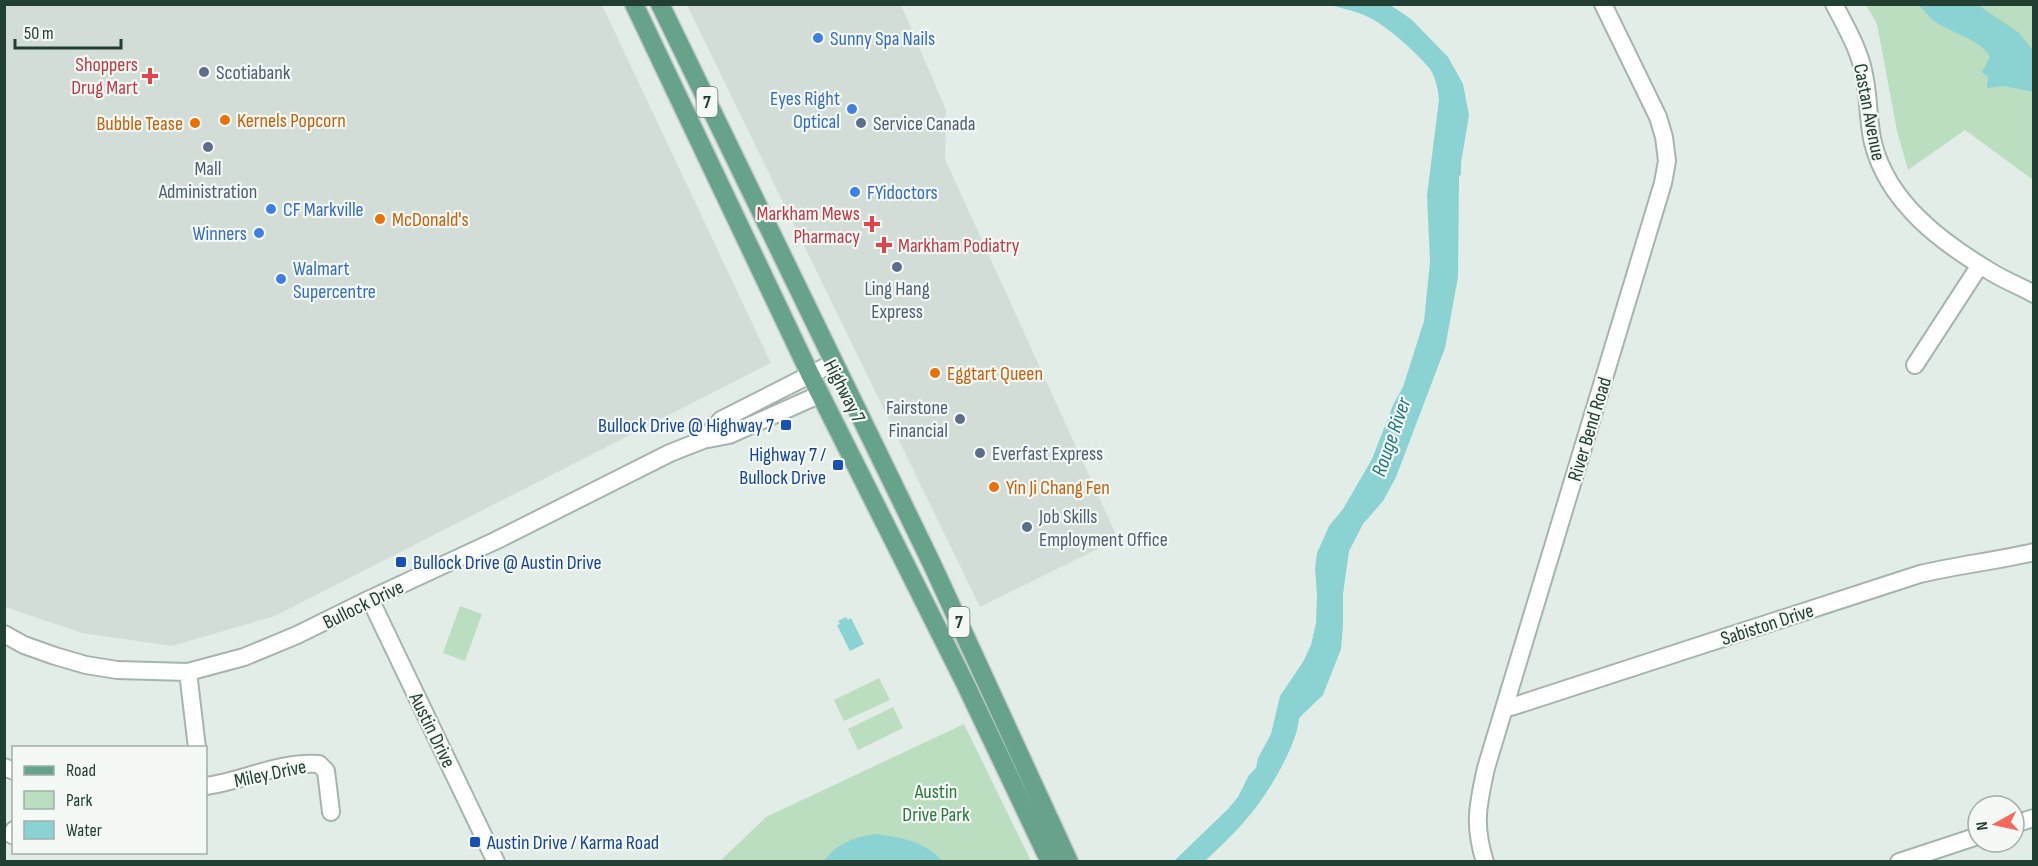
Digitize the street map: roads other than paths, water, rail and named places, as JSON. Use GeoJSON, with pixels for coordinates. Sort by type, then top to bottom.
{"type":"FeatureCollection","features":[{"type":"Feature","properties":{"kind":"main road","name":"Highway 7"},"geometry":{"type":"LineString","coordinates":[[634,4],[810,374],[978,710],[1050,861]]}},
{"type":"Feature","properties":{"kind":"main road","name":"Highway 7"},"geometry":{"type":"LineString","coordinates":[[660,4],[931,562],[1069,861]]}},
{"type":"Feature","properties":{"kind":"street","name":"River Bend Road"},"geometry":{"type":"LineString","coordinates":[[1485,861],[1478,840],[1477,812],[1486,768],[1663,183],[1667,161],[1664,137],[1658,117],[1604,4]]}},
{"type":"Feature","properties":{"kind":"street","name":"Castan Avenue"},"geometry":{"type":"LineString","coordinates":[[1834,4],[1861,60],[1866,81],[1873,145],[1891,187],[1914,215],[1945,241],[1980,265],[2034,294]]}},
{"type":"Feature","properties":{"kind":"street"},"geometry":{"type":"LineString","coordinates":[[1915,365],[1980,265]]}},
{"type":"Feature","properties":{"kind":"street","name":"Bullock Drive"},"geometry":{"type":"LineString","coordinates":[[703,440],[721,420],[833,363]]}},
{"type":"Feature","properties":{"kind":"street","name":"Bullock Drive"},"geometry":{"type":"LineString","coordinates":[[4,634],[24,645],[86,665],[117,670],[188,672],[244,657],[271,647],[497,540],[670,453],[703,440],[729,435],[821,394]]}},
{"type":"Feature","properties":{"kind":"street","name":"Sabiston Drive"},"geometry":{"type":"LineString","coordinates":[[1505,706],[1511,707],[1920,574],[2034,552]]}},
{"type":"Feature","properties":{"kind":"street","name":"Austin Drive"},"geometry":{"type":"LineString","coordinates":[[370,599],[496,861]]}},
{"type":"Feature","properties":{"kind":"street"},"geometry":{"type":"LineString","coordinates":[[188,672],[197,746]]}},
{"type":"Feature","properties":{"kind":"street","name":"Miley Drive"},"geometry":{"type":"LineString","coordinates":[[207,786],[223,784],[293,765],[319,764],[326,771],[331,812]]}},
{"type":"Feature","properties":{"kind":"street"},"geometry":{"type":"LineString","coordinates":[[1899,861],[1966,840]]}},
{"type":"Feature","properties":{"kind":"water","name":"Rouge River"},"geometry":{"type":"Polygon","coordinates":[[[1330,5],[1390,5],[1411,19],[1448,57],[1463,84],[1469,115],[1459,177],[1458,277],[1445,348],[1396,477],[1383,501],[1363,524],[1349,551],[1343,594],[1341,649],[1323,695],[1299,718],[1286,758],[1269,789],[1241,826],[1205,861],[1174,861],[1228,809],[1238,797],[1249,775],[1256,768],[1258,758],[1271,734],[1280,696],[1303,662],[1311,645],[1316,623],[1317,553],[1329,526],[1343,509],[1372,459],[1393,405],[1403,387],[1424,321],[1430,262],[1427,195],[1439,100],[1435,80],[1430,69],[1418,56],[1374,20],[1330,5]]]}},
{"type":"Feature","properties":{"kind":"water"},"geometry":{"type":"Polygon","coordinates":[[[1919,5],[1978,5],[2018,32],[2033,50],[2033,92],[2004,86],[1987,88],[1988,77],[1982,72],[1990,57],[1974,42],[1936,22],[1919,5]]]}},
{"type":"Feature","properties":{"kind":"water"},"geometry":{"type":"Polygon","coordinates":[[[846,617],[848,620],[851,618],[864,644],[850,651],[837,625],[840,624],[838,621],[846,617]]]}},
{"type":"Feature","properties":{"kind":"water"},"geometry":{"type":"Polygon","coordinates":[[[877,834],[921,845],[943,861],[824,861],[834,850],[847,842],[877,834]]]}},
{"type":"Feature","properties":{"kind":"place","name":"Sunny Spa Nails"},"geometry":{"type":"Point","coordinates":[818,38]}},
{"type":"Feature","properties":{"kind":"place","name":"Scotiabank"},"geometry":{"type":"Point","coordinates":[204,72]}},
{"type":"Feature","properties":{"kind":"place","name":"Shoppers Drug Mart"},"geometry":{"type":"Point","coordinates":[150,76]}},
{"type":"Feature","properties":{"kind":"place","name":"Eyes Right Optical"},"geometry":{"type":"Point","coordinates":[852,109]}},
{"type":"Feature","properties":{"kind":"place","name":"Kernels Popcorn"},"geometry":{"type":"Point","coordinates":[225,120]}},
{"type":"Feature","properties":{"kind":"place","name":"Bubble Tease"},"geometry":{"type":"Point","coordinates":[195,123]}},
{"type":"Feature","properties":{"kind":"place","name":"Service Canada"},"geometry":{"type":"Point","coordinates":[861,123]}},
{"type":"Feature","properties":{"kind":"place","name":"Mall Administration"},"geometry":{"type":"Point","coordinates":[208,147]}},
{"type":"Feature","properties":{"kind":"place","name":"FYidoctors"},"geometry":{"type":"Point","coordinates":[855,192]}},
{"type":"Feature","properties":{"kind":"place","name":"CF Markville"},"geometry":{"type":"Point","coordinates":[271,209]}},
{"type":"Feature","properties":{"kind":"place","name":"McDonald's"},"geometry":{"type":"Point","coordinates":[380,219]}},
{"type":"Feature","properties":{"kind":"place","name":"Markham Mews Pharmacy"},"geometry":{"type":"Point","coordinates":[872,224]}},
{"type":"Feature","properties":{"kind":"place","name":"Winners"},"geometry":{"type":"Point","coordinates":[259,233]}},
{"type":"Feature","properties":{"kind":"place","name":"Markham Podiatry"},"geometry":{"type":"Point","coordinates":[884,245]}},
{"type":"Feature","properties":{"kind":"place","name":"Ling Hang Express"},"geometry":{"type":"Point","coordinates":[897,267]}},
{"type":"Feature","properties":{"kind":"place","name":"Walmart Supercentre"},"geometry":{"type":"Point","coordinates":[281,279]}},
{"type":"Feature","properties":{"kind":"place","name":"Eggtart Queen"},"geometry":{"type":"Point","coordinates":[935,373]}},
{"type":"Feature","properties":{"kind":"place","name":"Fairstone Financial"},"geometry":{"type":"Point","coordinates":[960,419]}},
{"type":"Feature","properties":{"kind":"place","name":"Bullock Drive @ Highway 7"},"geometry":{"type":"Point","coordinates":[786,425]}},
{"type":"Feature","properties":{"kind":"place","name":"Everfast Express"},"geometry":{"type":"Point","coordinates":[980,453]}},
{"type":"Feature","properties":{"kind":"place","name":"Highway 7 / Bullock Drive"},"geometry":{"type":"Point","coordinates":[838,465]}},
{"type":"Feature","properties":{"kind":"place","name":"Yin Ji Chang Fen"},"geometry":{"type":"Point","coordinates":[994,487]}},
{"type":"Feature","properties":{"kind":"place","name":"Job Skills Employment Office"},"geometry":{"type":"Point","coordinates":[1027,527]}},
{"type":"Feature","properties":{"kind":"place","name":"Bullock Drive @ Austin Drive"},"geometry":{"type":"Point","coordinates":[401,562]}},
{"type":"Feature","properties":{"kind":"place","name":"Austin Drive / Karma Road"},"geometry":{"type":"Point","coordinates":[475,842]}},
{"type":"Feature","properties":{"kind":"park label","name":"Austin Drive Park"},"geometry":{"type":"Point","coordinates":[936,802]}}]}
